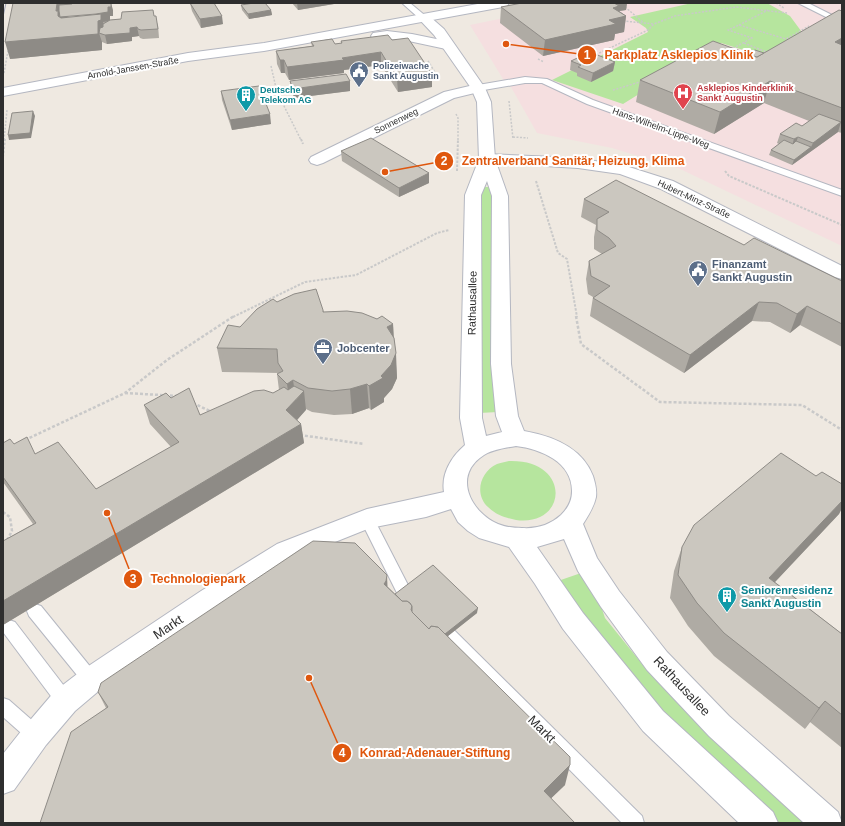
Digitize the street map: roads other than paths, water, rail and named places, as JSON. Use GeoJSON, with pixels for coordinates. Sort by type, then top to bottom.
{"type":"FeatureCollection","features":[{"type":"Feature","properties":{"kind":"street","name":"Arnold-Janssen-Straße"},"geometry":{"type":"LineString","coordinates":[[5,95],[188,57],[264,47],[503,3]]}},
{"type":"Feature","properties":{"kind":"street","name":"Rathausallee"},"geometry":{"type":"LineString","coordinates":[[424,18],[436,28],[446,45],[478,88],[484,102],[487,159],[500,196],[501,364],[507,416],[516,438]]}},
{"type":"Feature","properties":{"kind":"street","name":"Arnold-Janssen-Straße"},"geometry":{"type":"LineString","coordinates":[[264,47],[306,47],[386,35],[408,36],[446,45]]}},
{"type":"Feature","properties":{"kind":"street","name":"Sonnenweg"},"geometry":{"type":"LineString","coordinates":[[317,160],[449,95],[478,88]]}},
{"type":"Feature","properties":{"kind":"street","name":"Rathausallee"},"geometry":{"type":"LineString","coordinates":[[477,448],[471,418],[473,195],[487,159]]}},
{"type":"Feature","properties":{"kind":"street","name":"Hubert-Minz-Straße"},"geometry":{"type":"LineString","coordinates":[[487,159],[578,163],[623,170],[667,185],[842,273]]}},
{"type":"Feature","properties":{"kind":"street"},"geometry":{"type":"LineString","coordinates":[[516,438],[541,442],[552,447],[562,453],[578,470],[584,488],[584,498],[581,508],[570,523],[557,532],[541,537],[516,538],[490,532],[479,525],[463,510],[457,498],[455,485],[457,472],[465,459],[477,448],[495,441],[516,438]]}},
{"type":"Feature","properties":{"kind":"street","name":"Markt"},"geometry":{"type":"LineString","coordinates":[[3,779],[36,735],[65,701],[90,680],[203,603],[286,551],[366,519],[426,507],[457,498]]}},
{"type":"Feature","properties":{"kind":"street","name":"Rathausallee"},"geometry":{"type":"LineString","coordinates":[[570,523],[587,563],[610,599],[657,661],[719,726],[827,823]]}},
{"type":"Feature","properties":{"kind":"street"},"geometry":{"type":"LineString","coordinates":[[516,538],[574,621],[653,721],[762,823]]}},
{"type":"Feature","properties":{"kind":"lane"},"geometry":{"type":"LineString","coordinates":[[406,3],[424,18]]}},
{"type":"Feature","properties":{"kind":"lane"},"geometry":{"type":"LineString","coordinates":[[802,3],[842,23]]}},
{"type":"Feature","properties":{"kind":"lane","name":"Hans-Wilhelm-Lippe-Weg"},"geometry":{"type":"LineString","coordinates":[[478,88],[525,80],[544,81],[590,102],[842,193]]}},
{"type":"Feature","properties":{"kind":"lane"},"geometry":{"type":"LineString","coordinates":[[366,519],[404,592]]}},
{"type":"Feature","properties":{"kind":"lane"},"geometry":{"type":"LineString","coordinates":[[34,611],[90,680]]}},
{"type":"Feature","properties":{"kind":"lane"},"geometry":{"type":"LineString","coordinates":[[9,626],[65,701]]}},
{"type":"Feature","properties":{"kind":"lane","name":"Markt"},"geometry":{"type":"LineString","coordinates":[[449,636],[635,823]]}},
{"type":"Feature","properties":{"kind":"lane"},"geometry":{"type":"LineString","coordinates":[[3,706],[36,735]]}},
{"type":"Feature","properties":{"kind":"tram line"},"geometry":{"type":"LineString","coordinates":[[3,17],[6,3]]}},
{"type":"Feature","properties":{"kind":"place","name":"Parkplatz Asklepios Klinik"},"geometry":{"type":"Point","coordinates":[506,44]}},
{"type":"Feature","properties":{"kind":"place","name":"Polizeiwache Sankt Augustin"},"geometry":{"type":"Point","coordinates":[359,88]}},
{"type":"Feature","properties":{"kind":"place","name":"Asklepios Kinderklinik Sankt Augustin"},"geometry":{"type":"Point","coordinates":[683,110]}},
{"type":"Feature","properties":{"kind":"place","name":"Deutsche Telekom AG"},"geometry":{"type":"Point","coordinates":[246,112]}},
{"type":"Feature","properties":{"kind":"place","name":"Zentralverband Sanitär, Heizung, Klima"},"geometry":{"type":"Point","coordinates":[385,172]}},
{"type":"Feature","properties":{"kind":"place","name":"Finanzamt Sankt Augustin"},"geometry":{"type":"Point","coordinates":[698,287]}},
{"type":"Feature","properties":{"kind":"place","name":"Jobcenter"},"geometry":{"type":"Point","coordinates":[323,365]}},
{"type":"Feature","properties":{"kind":"place","name":"Technologiepark"},"geometry":{"type":"Point","coordinates":[107,513]}},
{"type":"Feature","properties":{"kind":"place","name":"Seniorenresidenz Sankt Augustin"},"geometry":{"type":"Point","coordinates":[727,613]}},
{"type":"Feature","properties":{"kind":"place","name":"Konrad-Adenauer-Stiftung"},"geometry":{"type":"Point","coordinates":[309,678]}}]}
